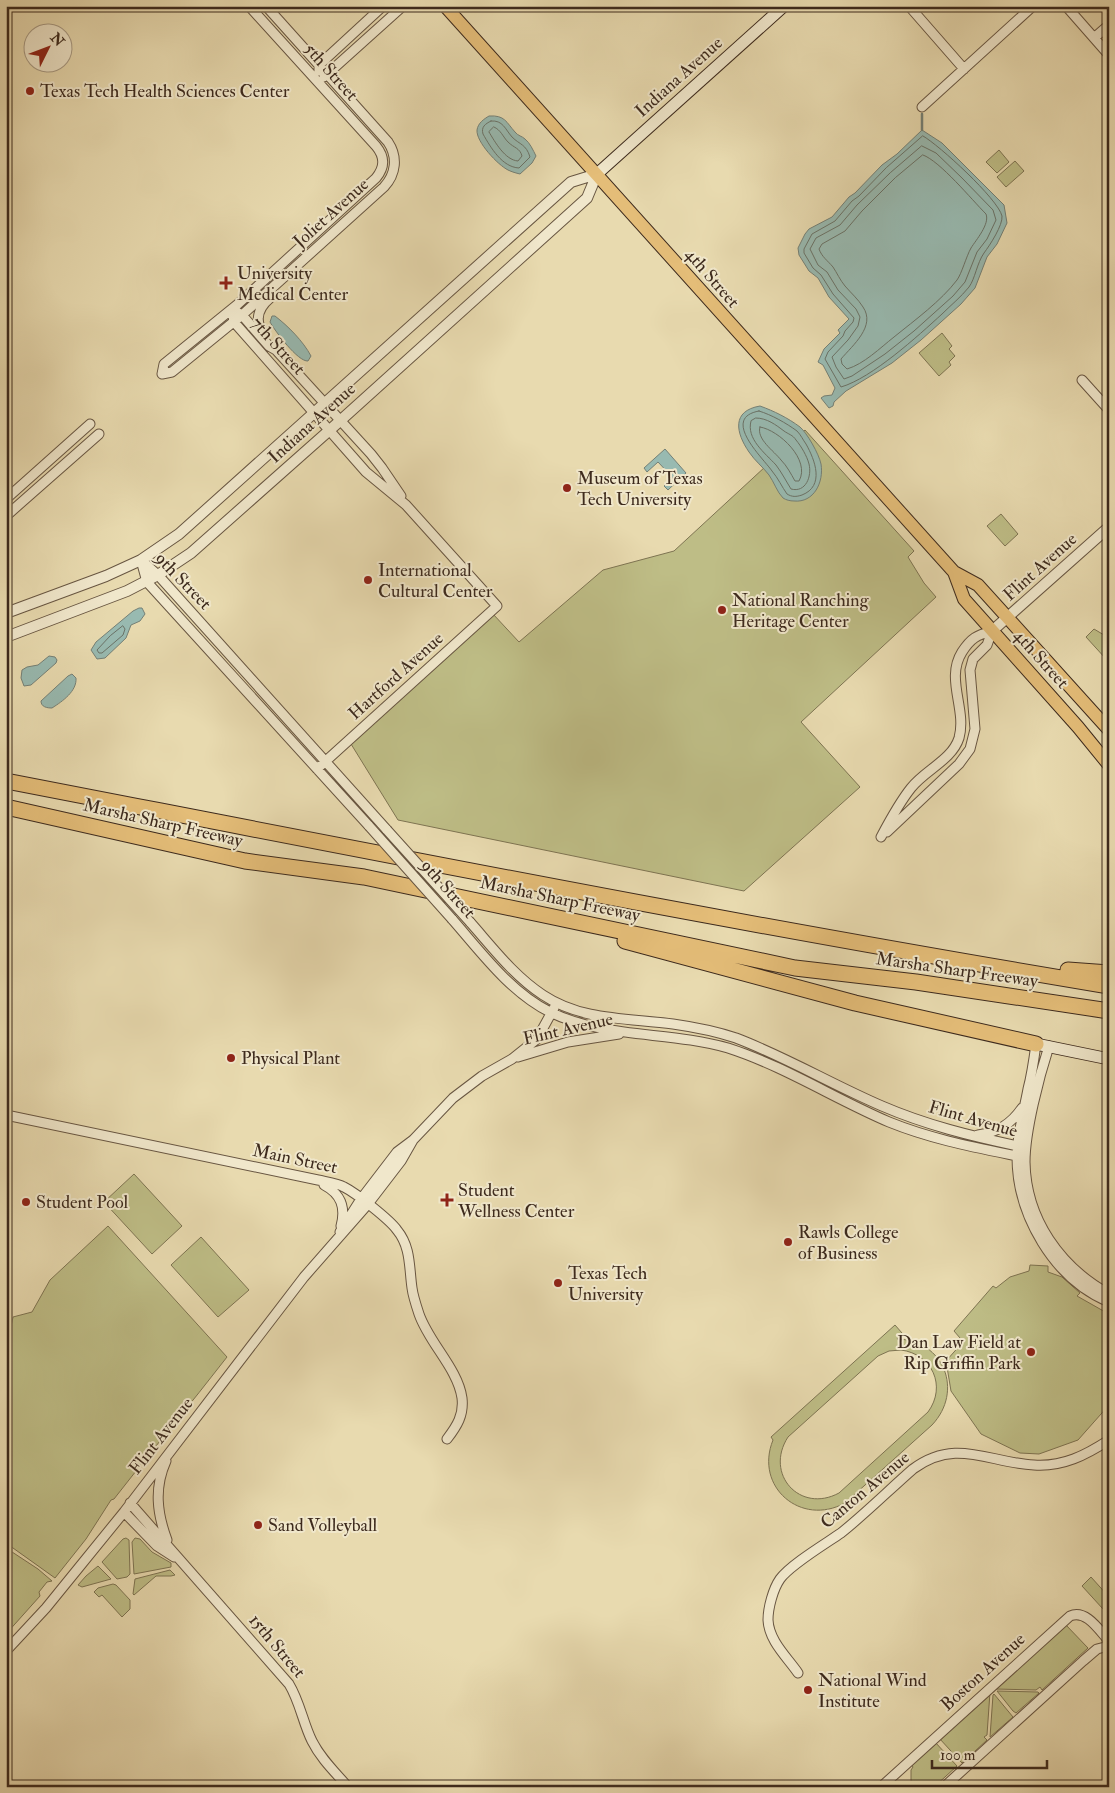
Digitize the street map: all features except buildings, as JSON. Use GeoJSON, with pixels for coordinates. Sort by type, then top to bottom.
{"type":"FeatureCollection","features":[{"type":"Feature","properties":{"kind":"highway","name":"Marsha Sharp Freeway"},"geometry":{"type":"LineString","coordinates":[[6,781],[565,890],[1109,986]]}},
{"type":"Feature","properties":{"kind":"highway","name":"Marsha Sharp Freeway"},"geometry":{"type":"LineString","coordinates":[[6,807],[245,861],[364,877],[796,968],[916,982],[1109,1011]]}},
{"type":"Feature","properties":{"kind":"highway"},"geometry":{"type":"LineString","coordinates":[[458,897],[476,907],[569,926],[855,1003],[1043,1045]]}},
{"type":"Feature","properties":{"kind":"highway"},"geometry":{"type":"LineString","coordinates":[[956,960],[1109,973]]}},
{"type":"Feature","properties":{"kind":"main road","name":"4th Street"},"geometry":{"type":"LineString","coordinates":[[445,6],[954,572],[978,585],[1109,730]]}},
{"type":"Feature","properties":{"kind":"main road","name":"Indiana Avenue"},"geometry":{"type":"LineString","coordinates":[[597,174],[784,6]]}},
{"type":"Feature","properties":{"kind":"main road","name":"4th Street"},"geometry":{"type":"LineString","coordinates":[[954,572],[964,599],[1078,727],[1109,765]]}},
{"type":"Feature","properties":{"kind":"main road"},"geometry":{"type":"LineString","coordinates":[[1043,1045],[1109,1059]]}},
{"type":"Feature","properties":{"kind":"street","name":"5th Street"},"geometry":{"type":"LineString","coordinates":[[249,6],[379,150],[383,164]]}},
{"type":"Feature","properties":{"kind":"street","name":"5th Street"},"geometry":{"type":"LineString","coordinates":[[266,6],[388,142],[394,154],[395,162]]}},
{"type":"Feature","properties":{"kind":"street"},"geometry":{"type":"LineString","coordinates":[[318,82],[319,65],[383,6]]}},
{"type":"Feature","properties":{"kind":"street"},"geometry":{"type":"LineString","coordinates":[[318,82],[402,6]]}},
{"type":"Feature","properties":{"kind":"street"},"geometry":{"type":"LineString","coordinates":[[908,6],[964,69]]}},
{"type":"Feature","properties":{"kind":"street"},"geometry":{"type":"LineString","coordinates":[[922,107],[1033,6]]}},
{"type":"Feature","properties":{"kind":"street"},"geometry":{"type":"LineString","coordinates":[[1066,6],[1109,54]]}},
{"type":"Feature","properties":{"kind":"street"},"geometry":{"type":"LineString","coordinates":[[1094,38],[1109,25]]}},
{"type":"Feature","properties":{"kind":"street","name":"Joliet Avenue"},"geometry":{"type":"LineString","coordinates":[[383,164],[376,178],[232,309],[164,364],[162,374],[172,372],[234,322],[275,285],[386,184],[392,176],[395,162]]}},
{"type":"Feature","properties":{"kind":"street","name":"Indiana Avenue"},"geometry":{"type":"LineString","coordinates":[[6,613],[106,576],[141,560],[183,530],[571,182],[597,174]]}},
{"type":"Feature","properties":{"kind":"street","name":"Indiana Avenue"},"geometry":{"type":"LineString","coordinates":[[6,636],[109,599],[147,582],[191,553],[587,198],[597,174]]}},
{"type":"Feature","properties":{"kind":"street"},"geometry":{"type":"LineString","coordinates":[[275,285],[271,297],[261,306],[258,319],[260,328],[276,350]]}},
{"type":"Feature","properties":{"kind":"street","name":"7th Street"},"geometry":{"type":"LineString","coordinates":[[232,309],[242,315],[269,346],[276,350],[341,420],[382,468],[406,505]]}},
{"type":"Feature","properties":{"kind":"street","name":"7th Street"},"geometry":{"type":"LineString","coordinates":[[232,309],[234,322],[329,431],[366,472],[406,505],[498,606]]}},
{"type":"Feature","properties":{"kind":"street"},"geometry":{"type":"LineString","coordinates":[[1082,380],[1109,410]]}},
{"type":"Feature","properties":{"kind":"street"},"geometry":{"type":"LineString","coordinates":[[6,500],[90,424]]}},
{"type":"Feature","properties":{"kind":"street"},"geometry":{"type":"LineString","coordinates":[[6,516],[99,434]]}},
{"type":"Feature","properties":{"kind":"street","name":"Flint Avenue"},"geometry":{"type":"LineString","coordinates":[[992,631],[987,645],[973,659],[970,670],[976,729],[970,749],[959,764],[881,837],[911,788],[948,754],[956,744],[961,722],[955,678],[956,664],[960,655],[978,634],[992,631],[1109,527]]}},
{"type":"Feature","properties":{"kind":"street","name":"9th Street"},"geometry":{"type":"LineString","coordinates":[[141,560],[158,575],[521,978],[557,1003]]}},
{"type":"Feature","properties":{"kind":"street","name":"9th Street"},"geometry":{"type":"LineString","coordinates":[[141,560],[147,582],[506,979],[530,1000],[551,1012]]}},
{"type":"Feature","properties":{"kind":"street","name":"Hartford Avenue"},"geometry":{"type":"LineString","coordinates":[[317,769],[498,606]]}},
{"type":"Feature","properties":{"kind":"street","name":"Flint Avenue"},"geometry":{"type":"LineString","coordinates":[[6,1652],[46,1608],[124,1512],[304,1277],[337,1238],[345,1222],[365,1202],[398,1152],[413,1140],[428,1122],[453,1098],[482,1076],[512,1059],[537,1038],[557,1003],[589,1014],[685,1026],[736,1038],[883,1106],[932,1125],[1020,1152]]}},
{"type":"Feature","properties":{"kind":"street","name":"Flint Avenue"},"geometry":{"type":"LineString","coordinates":[[551,1012],[594,1026],[705,1042],[731,1049],[790,1074],[880,1118],[912,1131],[943,1141],[1020,1152]]}},
{"type":"Feature","properties":{"kind":"street","name":"Flint Avenue"},"geometry":{"type":"LineString","coordinates":[[512,1059],[568,1042],[632,1032]]}},
{"type":"Feature","properties":{"kind":"street"},"geometry":{"type":"LineString","coordinates":[[1043,1045],[1025,1103],[1018,1173],[1025,1206],[1047,1250],[1077,1282],[1109,1302]]}},
{"type":"Feature","properties":{"kind":"street"},"geometry":{"type":"LineString","coordinates":[[1043,1045],[1035,1101],[1020,1152],[1034,1212],[1056,1250],[1076,1272],[1109,1294]]}},
{"type":"Feature","properties":{"kind":"street"},"geometry":{"type":"LineString","coordinates":[[972,1136],[1003,1128],[1010,1123],[1025,1103]]}},
{"type":"Feature","properties":{"kind":"street","name":"Main Street"},"geometry":{"type":"LineString","coordinates":[[6,1115],[315,1179],[344,1187],[365,1202],[390,1222],[402,1238],[409,1257],[412,1289],[419,1314],[433,1344],[450,1368],[461,1392],[462,1413],[459,1422],[447,1439]]}},
{"type":"Feature","properties":{"kind":"street"},"geometry":{"type":"LineString","coordinates":[[315,1179],[336,1192],[342,1202],[342,1220],[337,1238]]}},
{"type":"Feature","properties":{"kind":"street","name":"Canton Avenue"},"geometry":{"type":"LineString","coordinates":[[798,1672],[781,1651],[769,1625],[769,1613],[778,1583],[793,1568],[849,1526],[917,1466],[937,1456],[959,1452],[1035,1466],[1051,1464],[1075,1459],[1109,1440]]}},
{"type":"Feature","properties":{"kind":"street"},"geometry":{"type":"LineString","coordinates":[[176,1442],[163,1470],[157,1499],[167,1541],[180,1561]]}},
{"type":"Feature","properties":{"kind":"street","name":"15th Street"},"geometry":{"type":"LineString","coordinates":[[130,1502],[290,1684],[297,1696],[311,1740],[319,1753],[348,1787]]}},
{"type":"Feature","properties":{"kind":"street","name":"15th Street"},"geometry":{"type":"LineString","coordinates":[[124,1512],[157,1546],[180,1561]]}},
{"type":"Feature","properties":{"kind":"street","name":"Boston Avenue"},"geometry":{"type":"LineString","coordinates":[[881,1787],[1070,1616],[1077,1614],[1087,1618],[1109,1641]]}},
{"type":"Feature","properties":{"kind":"street"},"geometry":{"type":"LineString","coordinates":[[944,1787],[1082,1660],[1096,1649],[1109,1646]]}},
{"type":"Feature","properties":{"kind":"shaded area"},"geometry":{"type":"Polygon","coordinates":[[[999,150],[1009,162],[997,173],[986,162],[999,150]]]}},
{"type":"Feature","properties":{"kind":"shaded area"},"geometry":{"type":"Polygon","coordinates":[[[1015,161],[1024,171],[1006,187],[997,177],[1015,161]]]}},
{"type":"Feature","properties":{"kind":"shaded area"},"geometry":{"type":"Polygon","coordinates":[[[942,333],[952,346],[949,349],[955,356],[949,362],[951,365],[939,376],[919,353],[942,333]]]}},
{"type":"Feature","properties":{"kind":"shaded area","name":"National Ranching Heritage Center"},"geometry":{"type":"Polygon","coordinates":[[[805,430],[914,551],[908,557],[924,583],[936,597],[801,722],[860,787],[744,891],[398,820],[351,744],[493,614],[519,642],[603,570],[674,551],[805,430]]]}},
{"type":"Feature","properties":{"kind":"shaded area"},"geometry":{"type":"Polygon","coordinates":[[[1001,514],[1018,534],[1005,546],[987,526],[1001,514]]]}},
{"type":"Feature","properties":{"kind":"shaded area"},"geometry":{"type":"Polygon","coordinates":[[[1094,629],[1109,638],[1109,656],[1106,659],[1086,637],[1094,629]]]}},
{"type":"Feature","properties":{"kind":"shaded area"},"geometry":{"type":"Polygon","coordinates":[[[134,1174],[182,1226],[152,1254],[104,1202],[134,1174]]]}},
{"type":"Feature","properties":{"kind":"shaded area"},"geometry":{"type":"Polygon","coordinates":[[[108,1226],[227,1357],[114,1499],[111,1500],[86,1539],[55,1578],[6,1543],[6,1336],[9,1336],[13,1317],[32,1312],[50,1280],[108,1226]]]}},
{"type":"Feature","properties":{"kind":"shaded area"},"geometry":{"type":"Polygon","coordinates":[[[201,1237],[249,1290],[218,1317],[171,1265],[201,1237]]]}},
{"type":"Feature","properties":{"kind":"shaded area","name":"Dan Law Field at Rip Griffin Park"},"geometry":{"type":"Polygon","coordinates":[[[1030,1265],[1048,1266],[1048,1272],[1062,1277],[1080,1293],[1077,1296],[1109,1316],[1109,1405],[1078,1440],[1039,1454],[1020,1453],[981,1434],[951,1391],[946,1361],[962,1343],[954,1331],[993,1286],[996,1288],[1010,1277],[1029,1271],[1030,1265]]]}},
{"type":"Feature","properties":{"kind":"shaded area"},"geometry":{"type":"Polygon","coordinates":[[[895,1325],[902,1333],[897,1339],[913,1342],[927,1348],[937,1358],[944,1370],[947,1383],[947,1397],[942,1412],[932,1425],[845,1503],[828,1509],[813,1510],[798,1506],[785,1498],[776,1487],[770,1473],[769,1457],[773,1440],[771,1437],[895,1325]],[[901,1350],[889,1351],[878,1356],[788,1437],[782,1451],[780,1464],[783,1477],[790,1487],[799,1494],[811,1498],[825,1498],[839,1493],[928,1412],[934,1402],[936,1382],[928,1365],[912,1353],[901,1350]]]}},
{"type":"Feature","properties":{"kind":"shaded area"},"geometry":{"type":"Polygon","coordinates":[[[126,1538],[129,1540],[130,1574],[127,1577],[117,1579],[102,1562],[126,1538]]]}},
{"type":"Feature","properties":{"kind":"shaded area"},"geometry":{"type":"Polygon","coordinates":[[[135,1538],[140,1539],[152,1552],[171,1563],[171,1567],[134,1574],[132,1542],[135,1538]]]}},
{"type":"Feature","properties":{"kind":"shaded area"},"geometry":{"type":"Polygon","coordinates":[[[6,1548],[38,1569],[52,1581],[47,1582],[39,1592],[40,1596],[6,1634],[6,1548]]]}},
{"type":"Feature","properties":{"kind":"shaded area"},"geometry":{"type":"Polygon","coordinates":[[[98,1566],[111,1579],[82,1587],[78,1585],[86,1576],[98,1566]]]}},
{"type":"Feature","properties":{"kind":"shaded area"},"geometry":{"type":"Polygon","coordinates":[[[170,1570],[175,1575],[156,1576],[133,1594],[135,1579],[170,1570]]]}},
{"type":"Feature","properties":{"kind":"shaded area"},"geometry":{"type":"Polygon","coordinates":[[[1091,1577],[1109,1597],[1109,1604],[1103,1609],[1082,1586],[1091,1577]]]}},
{"type":"Feature","properties":{"kind":"shaded area"},"geometry":{"type":"Polygon","coordinates":[[[113,1584],[130,1600],[130,1609],[122,1617],[102,1595],[99,1597],[94,1592],[98,1588],[113,1584]]]}},
{"type":"Feature","properties":{"kind":"shaded area"},"geometry":{"type":"Polygon","coordinates":[[[1065,1624],[1088,1648],[1042,1690],[1040,1687],[1036,1690],[995,1689],[1065,1624]]]}},
{"type":"Feature","properties":{"kind":"shaded area"},"geometry":{"type":"Polygon","coordinates":[[[997,1691],[1038,1692],[1039,1693],[1016,1713],[997,1691]]]}},
{"type":"Feature","properties":{"kind":"shaded area"},"geometry":{"type":"Polygon","coordinates":[[[990,1692],[987,1735],[984,1737],[987,1740],[962,1763],[939,1738],[990,1692]]]}},
{"type":"Feature","properties":{"kind":"shaded area"},"geometry":{"type":"Polygon","coordinates":[[[993,1695],[1013,1717],[990,1737],[993,1695]]]}},
{"type":"Feature","properties":{"kind":"shaded area"},"geometry":{"type":"Polygon","coordinates":[[[935,1742],[957,1766],[934,1787],[911,1787],[911,1770],[913,1767],[911,1764],[935,1742]]]}},
{"type":"Feature","properties":{"kind":"water"},"geometry":{"type":"Polygon","coordinates":[[[489,116],[505,120],[533,149],[536,156],[532,163],[520,174],[508,170],[499,163],[488,153],[480,141],[477,130],[481,122],[489,116]]]}},
{"type":"Feature","properties":{"kind":"water"},"geometry":{"type":"Polygon","coordinates":[[[922,130],[942,143],[1004,205],[1007,223],[997,244],[987,257],[975,288],[961,304],[892,363],[846,391],[829,408],[821,398],[832,395],[835,388],[823,365],[818,362],[824,349],[840,333],[838,330],[849,319],[829,297],[818,278],[809,271],[799,255],[798,248],[809,229],[832,217],[849,197],[882,165],[897,154],[922,130]]]}},
{"type":"Feature","properties":{"kind":"water"},"geometry":{"type":"Polygon","coordinates":[[[272,316],[280,320],[300,339],[311,356],[308,361],[299,357],[282,339],[270,322],[272,316]]]}},
{"type":"Feature","properties":{"kind":"water"},"geometry":{"type":"Polygon","coordinates":[[[760,406],[781,415],[800,427],[815,449],[821,464],[821,478],[816,490],[807,499],[794,501],[783,498],[769,475],[751,455],[741,438],[739,430],[740,418],[744,413],[760,406]]]}},
{"type":"Feature","properties":{"kind":"water"},"geometry":{"type":"Polygon","coordinates":[[[665,449],[686,473],[668,490],[664,486],[673,478],[658,462],[647,472],[644,468],[665,449]]]}},
{"type":"Feature","properties":{"kind":"water"},"geometry":{"type":"Polygon","coordinates":[[[139,608],[142,608],[145,614],[140,621],[131,625],[126,638],[105,658],[97,659],[91,650],[96,642],[139,608]]]}},
{"type":"Feature","properties":{"kind":"water"},"geometry":{"type":"Polygon","coordinates":[[[49,656],[55,657],[56,663],[31,685],[24,686],[21,678],[22,670],[38,665],[49,656]]]}},
{"type":"Feature","properties":{"kind":"water"},"geometry":{"type":"Polygon","coordinates":[[[72,674],[76,678],[76,683],[72,691],[52,708],[43,706],[41,701],[72,674]]]}},
{"type":"Feature","properties":{"kind":"waterway"},"geometry":{"type":"LineString","coordinates":[[922,114],[922,130]]}},
{"type":"Feature","properties":{"kind":"place","name":"Texas Tech Health Sciences Center"},"geometry":{"type":"Point","coordinates":[30,91]}},
{"type":"Feature","properties":{"kind":"place","name":"University Medical Center"},"geometry":{"type":"Point","coordinates":[226,283]}},
{"type":"Feature","properties":{"kind":"place","name":"Museum of Texas Tech University"},"geometry":{"type":"Point","coordinates":[567,488]}},
{"type":"Feature","properties":{"kind":"place","name":"International Cultural Center"},"geometry":{"type":"Point","coordinates":[368,580]}},
{"type":"Feature","properties":{"kind":"place","name":"National Ranching Heritage Center"},"geometry":{"type":"Point","coordinates":[722,610]}},
{"type":"Feature","properties":{"kind":"place","name":"Physical Plant"},"geometry":{"type":"Point","coordinates":[231,1058]}},
{"type":"Feature","properties":{"kind":"place","name":"Student Wellness Center"},"geometry":{"type":"Point","coordinates":[447,1200]}},
{"type":"Feature","properties":{"kind":"place","name":"Student Pool"},"geometry":{"type":"Point","coordinates":[26,1202]}},
{"type":"Feature","properties":{"kind":"place","name":"Rawls College of Business"},"geometry":{"type":"Point","coordinates":[788,1242]}},
{"type":"Feature","properties":{"kind":"place","name":"Texas Tech University"},"geometry":{"type":"Point","coordinates":[558,1283]}},
{"type":"Feature","properties":{"kind":"place","name":"Dan Law Field at Rip Griffin Park"},"geometry":{"type":"Point","coordinates":[1031,1352]}},
{"type":"Feature","properties":{"kind":"place","name":"Sand Volleyball"},"geometry":{"type":"Point","coordinates":[258,1525]}},
{"type":"Feature","properties":{"kind":"place","name":"National Wind Institute"},"geometry":{"type":"Point","coordinates":[808,1690]}}]}
